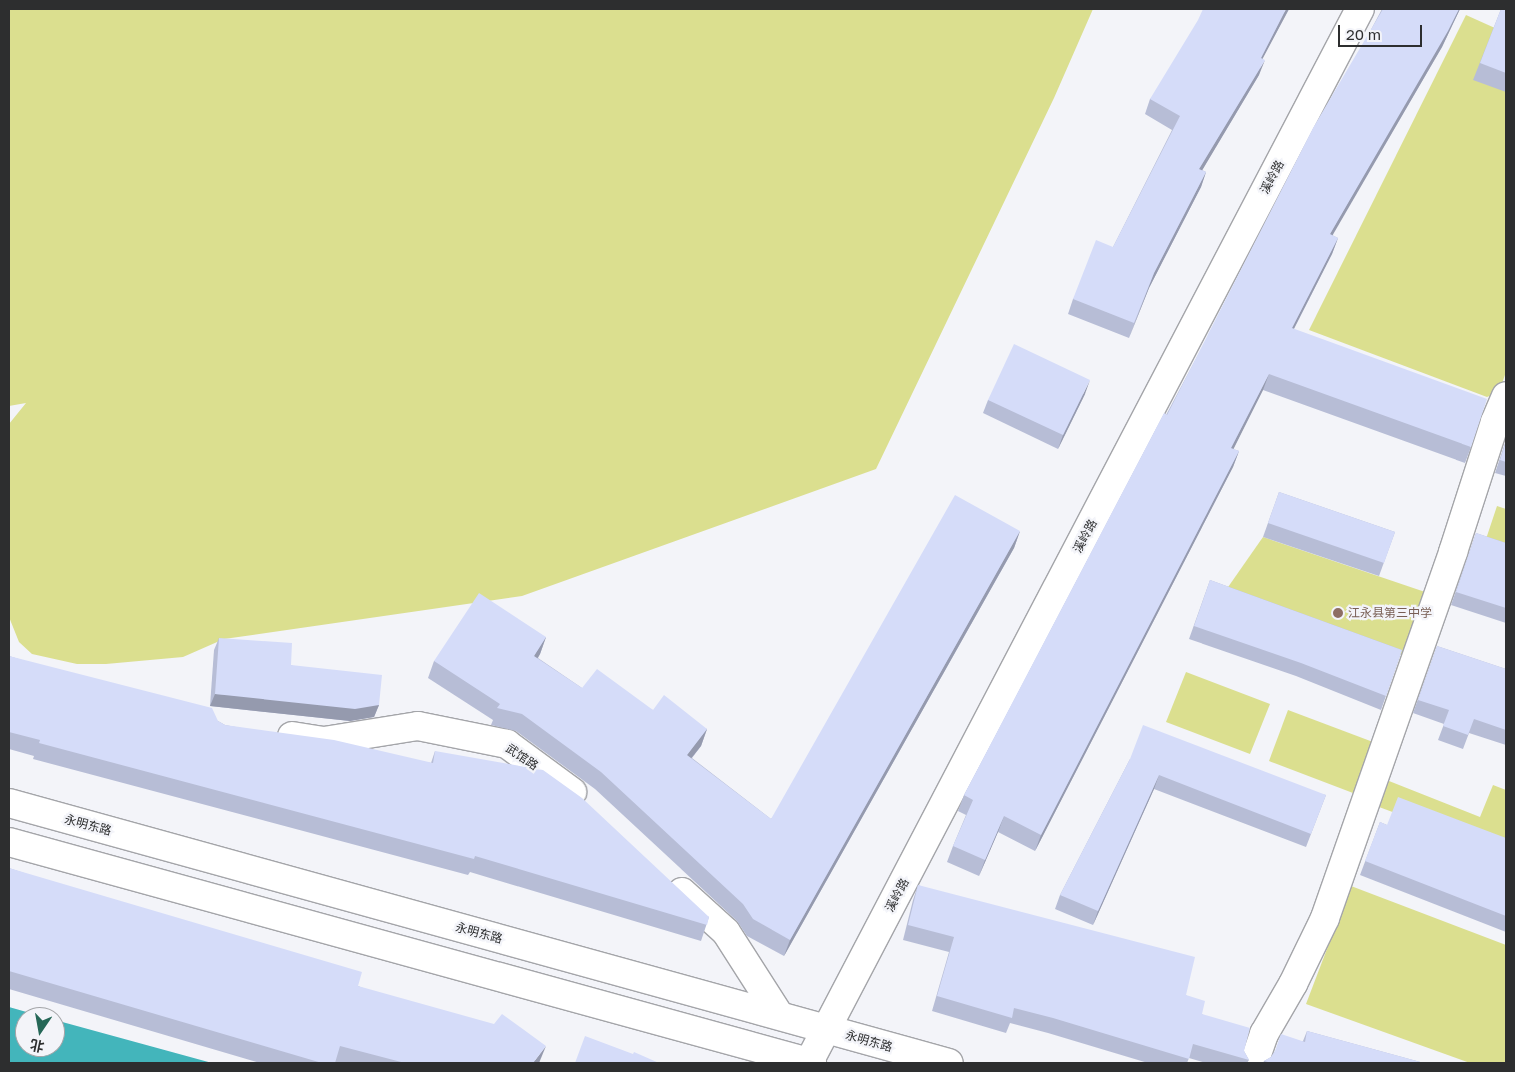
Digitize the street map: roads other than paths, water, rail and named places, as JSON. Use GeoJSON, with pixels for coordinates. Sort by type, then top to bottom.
{"type":"FeatureCollection","features":[{"type":"Feature","properties":{"kind":"street","name":"溪岭路"},"geometry":{"type":"LineString","coordinates":[[810,1063],[1360,9]]}},
{"type":"Feature","properties":{"kind":"street"},"geometry":{"type":"LineString","coordinates":[[1254,1063],[1264,1034],[1293,984],[1325,918],[1453,552],[1495,422],[1506,396]]}},
{"type":"Feature","properties":{"kind":"street","name":"武馆路"},"geometry":{"type":"LineString","coordinates":[[268,732],[324,741],[418,726],[507,744],[593,809]]}},
{"type":"Feature","properties":{"kind":"street","name":"永明东路"},"geometry":{"type":"LineString","coordinates":[[9,803],[949,1063]]}},
{"type":"Feature","properties":{"kind":"street"},"geometry":{"type":"LineString","coordinates":[[9,842],[810,1063]]}},
{"type":"Feature","properties":{"kind":"street"},"geometry":{"type":"LineString","coordinates":[[663,874],[726,932],[779,1015]]}},
{"type":"Feature","properties":{"kind":"water"},"geometry":{"type":"Polygon","coordinates":[[[9,1007],[15,1009],[15,1057],[65,1057],[65,1023],[212,1063],[9,1063],[9,1007]]]}},
{"type":"Feature","properties":{"kind":"place","name":"江永县第三中学"},"geometry":{"type":"Point","coordinates":[1338,613]}}]}
